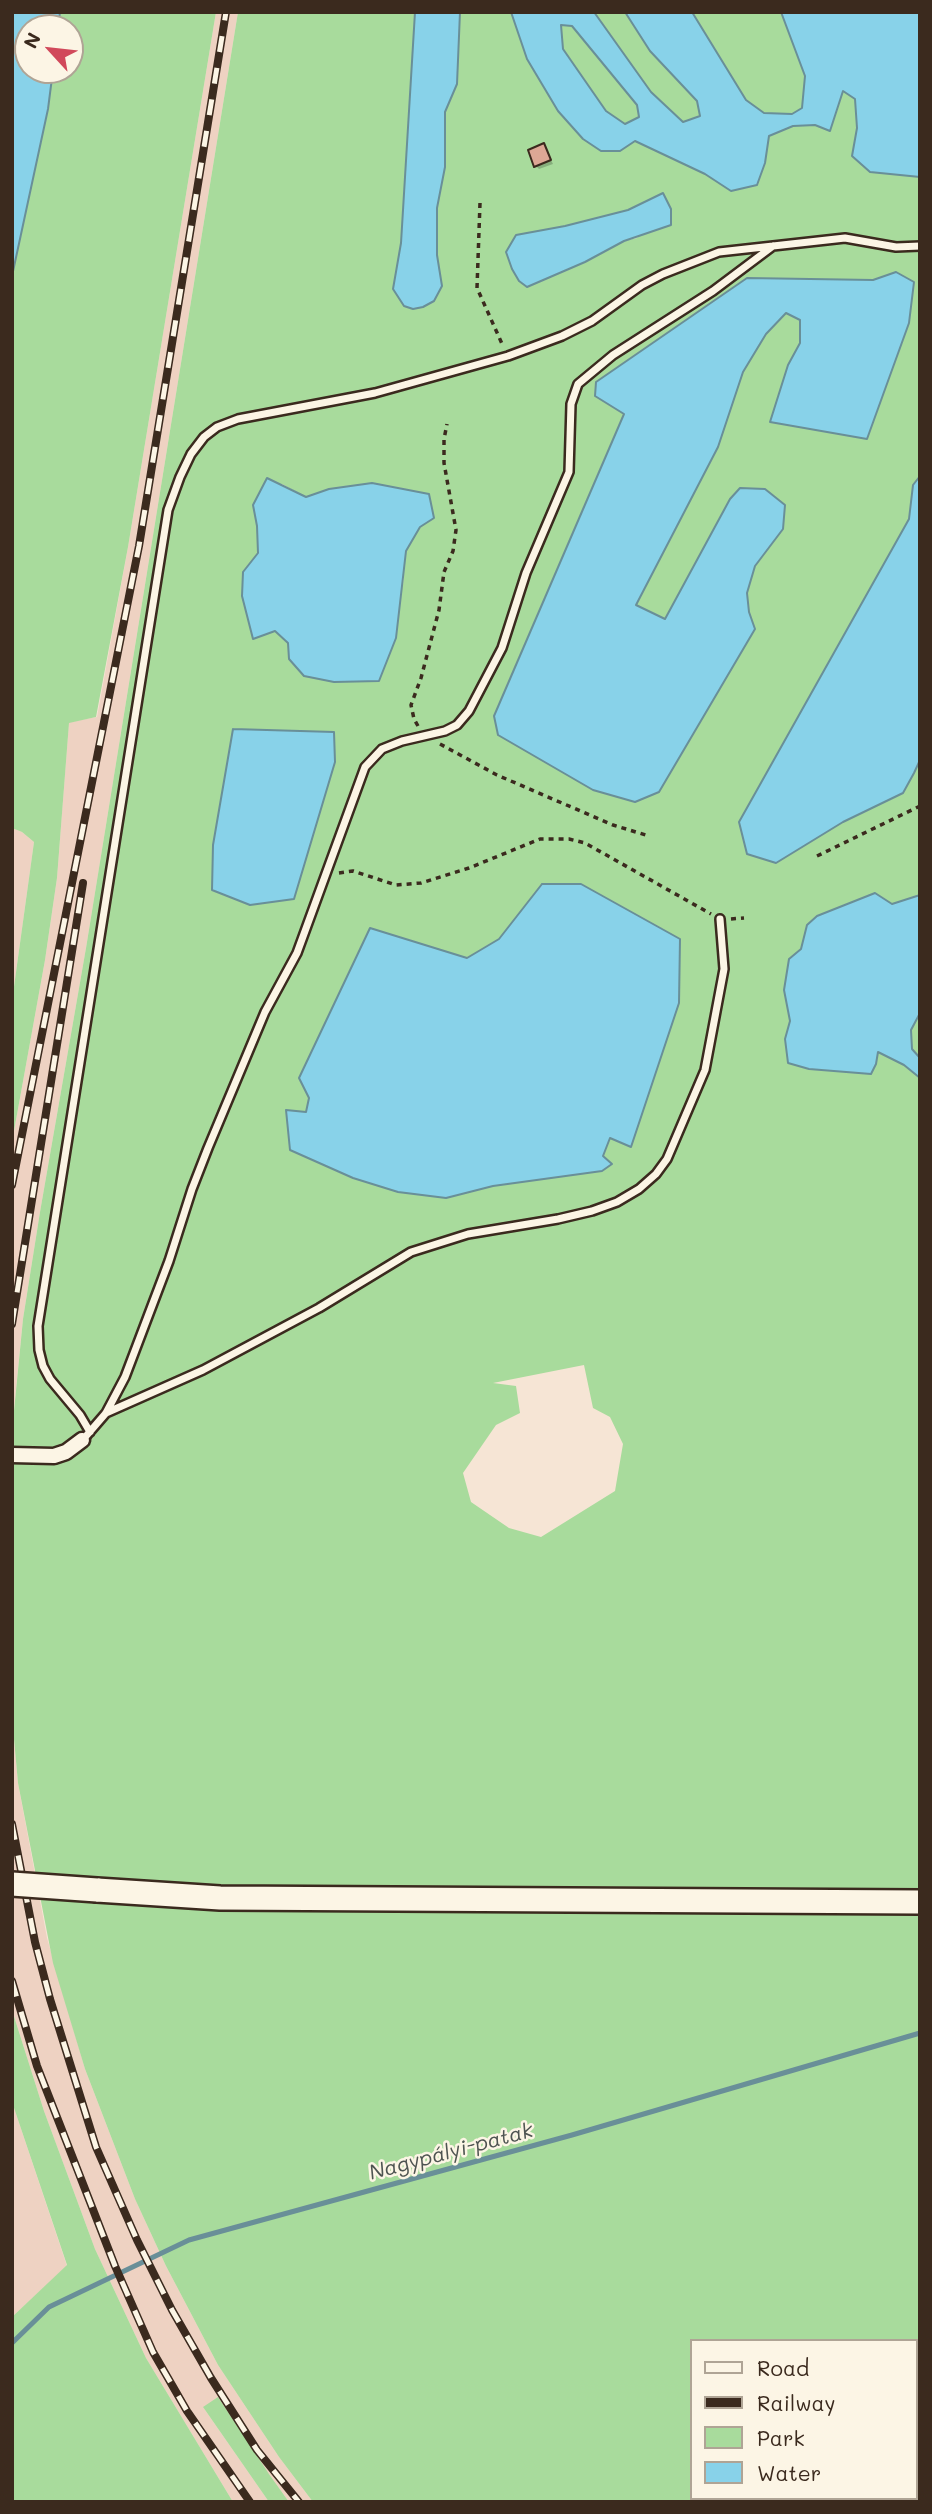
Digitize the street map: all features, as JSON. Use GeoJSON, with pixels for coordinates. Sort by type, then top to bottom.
{"type":"FeatureCollection","features":[{"type":"Feature","properties":{"kind":"main road"},"geometry":{"type":"LineString","coordinates":[[12,1884],[220,1898],[920,1902]]}},
{"type":"Feature","properties":{"kind":"street"},"geometry":{"type":"LineString","coordinates":[[12,1455],[54,1456],[66,1452],[86,1436]]}},
{"type":"Feature","properties":{"kind":"lane"},"geometry":{"type":"LineString","coordinates":[[86,1436],[80,1415],[50,1379],[43,1366],[38,1326],[168,510],[191,454],[204,437],[217,427],[238,419],[375,393],[508,356],[562,336],[592,321],[642,285],[719,252],[845,238],[896,247],[920,246]]}},
{"type":"Feature","properties":{"kind":"lane"},"geometry":{"type":"LineString","coordinates":[[86,1436],[106,1413],[125,1377],[208,1148],[265,1012],[297,953],[365,767],[382,749],[457,725],[469,711],[502,648],[526,573],[569,472],[571,404],[578,384],[613,355],[713,291],[773,246]]}},
{"type":"Feature","properties":{"kind":"lane"},"geometry":{"type":"LineString","coordinates":[[106,1413],[203,1370],[308,1314],[411,1252],[468,1234],[592,1211],[617,1202],[639,1189],[656,1174],[667,1158],[705,1070],[724,969],[720,919]]}},
{"type":"Feature","properties":{"kind":"path"},"geometry":{"type":"LineString","coordinates":[[480,203],[477,288],[508,356]]}},
{"type":"Feature","properties":{"kind":"path"},"geometry":{"type":"LineString","coordinates":[[447,424],[444,463],[456,530],[453,551],[444,572],[439,610],[411,705],[414,719],[425,736],[497,775],[613,825],[649,836]]}},
{"type":"Feature","properties":{"kind":"path"},"geometry":{"type":"LineString","coordinates":[[817,856],[920,806]]}},
{"type":"Feature","properties":{"kind":"path"},"geometry":{"type":"LineString","coordinates":[[326,875],[353,871],[396,884],[421,883],[469,868],[541,839],[569,839],[585,842],[720,919]]}},
{"type":"Feature","properties":{"kind":"shaded area"},"geometry":{"type":"Polygon","coordinates":[[[216,12],[238,12],[86,948],[40,1212],[23,1319],[12,1428],[12,1142],[57,878],[69,722],[97,717],[128,547],[216,12]]]}},
{"type":"Feature","properties":{"kind":"shaded area"},"geometry":{"type":"Polygon","coordinates":[[[12,828],[34,842],[12,1001],[12,828]]]}},
{"type":"Feature","properties":{"kind":"shaded area"},"geometry":{"type":"Polygon","coordinates":[[[12,1717],[18,1783],[47,1938],[85,2069],[135,2199],[166,2266],[218,2365],[279,2457],[313,2502],[289,2502],[269,2474],[203,2407],[269,2502],[233,2502],[146,2358],[95,2249],[44,2111],[12,2010],[12,1717]]]}},
{"type":"Feature","properties":{"kind":"shaded area"},"geometry":{"type":"Polygon","coordinates":[[[12,2102],[67,2266],[12,2317],[12,2102]]]}},
{"type":"Feature","properties":{"kind":"green space"},"geometry":{"type":"Polygon","coordinates":[[[216,12],[128,547],[96,717],[69,723],[57,878],[12,1142],[12,1001],[34,842],[12,828],[12,276],[51,84],[84,84],[84,14],[60,14],[216,12]]]}},
{"type":"Feature","properties":{"kind":"green space"},"geometry":{"type":"Polygon","coordinates":[[[238,12],[415,12],[401,243],[393,289],[442,286],[437,255],[437,208],[445,167],[445,112],[457,84],[460,12],[511,12],[527,59],[558,111],[583,139],[602,151],[620,151],[635,141],[705,174],[731,191],[765,163],[768,136],[793,126],[815,125],[842,90],[855,99],[857,128],[913,175],[920,177],[920,476],[913,485],[909,519],[843,822],[903,793],[920,760],[920,895],[892,904],[875,893],[817,916],[807,925],[801,949],[789,959],[784,990],[791,1021],[785,1039],[877,1052],[904,1065],[920,1078],[920,2502],[313,2502],[279,2457],[218,2365],[166,2266],[135,2199],[85,2069],[53,1963],[18,1783],[12,1717],[13,1421],[23,1319],[86,948],[238,12]],[[662,193],[628,210],[515,235],[566,269],[624,241],[637,238],[662,193]],[[896,272],[873,280],[747,278],[624,413],[494,716],[498,735],[593,790],[659,791],[755,629],[749,612],[747,593],[755,566],[783,529],[740,488],[730,499],[665,619],[636,605],[718,447],[743,372],[766,334],[786,313],[800,320],[800,343],[788,365],[867,439],[909,323],[913,282],[896,272]],[[282,484],[253,505],[258,553],[243,573],[242,596],[253,639],[275,631],[289,644],[403,585],[405,551],[420,527],[329,489],[306,497],[282,484]],[[334,732],[318,816],[335,762],[334,732]],[[584,1365],[493,1383],[516,1386],[520,1413],[496,1425],[463,1473],[471,1502],[509,1528],[541,1537],[615,1491],[623,1444],[610,1417],[593,1408],[584,1365]]]}},
{"type":"Feature","properties":{"kind":"green space"},"geometry":{"type":"Polygon","coordinates":[[[594,12],[625,12],[650,51],[697,101],[700,116],[682,122],[651,92],[594,12]]]}},
{"type":"Feature","properties":{"kind":"green space"},"geometry":{"type":"Polygon","coordinates":[[[692,12],[781,12],[805,76],[802,108],[792,114],[764,113],[746,100],[692,12]]]}},
{"type":"Feature","properties":{"kind":"green space"},"geometry":{"type":"Polygon","coordinates":[[[561,25],[572,26],[637,105],[639,117],[625,124],[606,111],[563,49],[561,25]]]}},
{"type":"Feature","properties":{"kind":"green space"},"geometry":{"type":"Polygon","coordinates":[[[920,1013],[920,1058],[912,1049],[911,1030],[920,1013]]]}},
{"type":"Feature","properties":{"kind":"green space"},"geometry":{"type":"Polygon","coordinates":[[[12,2010],[44,2111],[95,2249],[146,2358],[233,2502],[12,2502],[12,2317],[67,2265],[12,2102],[12,2010]]]}},
{"type":"Feature","properties":{"kind":"green space"},"geometry":{"type":"Polygon","coordinates":[[[218,2397],[289,2502],[269,2502],[203,2407],[218,2397]]]}},
{"type":"Feature","properties":{"kind":"water"},"geometry":{"type":"Polygon","coordinates":[[[12,12],[60,12],[14,14],[14,84],[51,84],[12,276],[12,12]]]}},
{"type":"Feature","properties":{"kind":"water"},"geometry":{"type":"Polygon","coordinates":[[[415,12],[460,12],[457,84],[445,112],[445,167],[437,208],[437,255],[442,286],[434,301],[413,309],[404,306],[393,289],[401,243],[415,12]]]}},
{"type":"Feature","properties":{"kind":"water"},"geometry":{"type":"Polygon","coordinates":[[[511,12],[594,12],[651,92],[683,122],[700,116],[697,101],[650,51],[625,12],[692,12],[746,100],[764,113],[792,114],[802,108],[805,76],[781,12],[920,12],[920,177],[870,172],[852,156],[857,128],[855,99],[843,91],[830,131],[815,125],[793,126],[769,136],[765,163],[757,185],[731,191],[705,174],[635,141],[620,151],[601,151],[583,139],[558,111],[527,59],[511,12]],[[561,25],[563,49],[606,111],[625,124],[639,117],[637,105],[572,26],[561,25]]]}},
{"type":"Feature","properties":{"kind":"water"},"geometry":{"type":"Polygon","coordinates":[[[663,193],[671,209],[671,225],[624,241],[585,262],[527,287],[519,281],[512,269],[506,252],[516,235],[628,210],[663,193]]]}},
{"type":"Feature","properties":{"kind":"water"},"geometry":{"type":"Polygon","coordinates":[[[896,272],[914,282],[909,323],[867,439],[770,422],[788,365],[800,343],[800,320],[786,313],[766,334],[743,372],[718,447],[636,605],[665,619],[730,499],[740,488],[765,489],[785,505],[783,529],[755,566],[747,593],[749,612],[755,629],[659,792],[635,802],[593,790],[498,735],[494,716],[624,414],[595,396],[596,382],[747,278],[873,280],[896,272]]]}},
{"type":"Feature","properties":{"kind":"water"},"geometry":{"type":"Polygon","coordinates":[[[920,476],[920,760],[903,793],[843,822],[776,863],[747,854],[739,822],[909,519],[913,485],[920,476]]]}},
{"type":"Feature","properties":{"kind":"water"},"geometry":{"type":"Polygon","coordinates":[[[267,478],[306,497],[329,489],[372,483],[429,494],[434,518],[420,527],[406,551],[396,638],[379,681],[334,682],[304,676],[289,659],[288,643],[275,631],[253,639],[242,596],[243,572],[258,553],[253,505],[267,478]]]}},
{"type":"Feature","properties":{"kind":"water"},"geometry":{"type":"Polygon","coordinates":[[[233,729],[334,732],[335,762],[294,899],[250,905],[212,890],[213,845],[233,729]]]}},
{"type":"Feature","properties":{"kind":"water"},"geometry":{"type":"Polygon","coordinates":[[[542,884],[581,884],[680,939],[679,1003],[631,1147],[610,1138],[603,1156],[612,1164],[602,1171],[493,1186],[446,1198],[398,1192],[353,1178],[290,1150],[286,1110],[306,1112],[309,1098],[299,1078],[370,928],[467,958],[499,939],[542,884]]]}},
{"type":"Feature","properties":{"kind":"water"},"geometry":{"type":"Polygon","coordinates":[[[875,893],[892,904],[920,895],[920,1013],[911,1030],[912,1049],[920,1058],[920,1078],[904,1065],[878,1052],[871,1074],[809,1069],[788,1063],[785,1039],[790,1021],[784,990],[789,959],[801,949],[807,925],[817,916],[875,893]]]}},
{"type":"Feature","properties":{"kind":"building"},"geometry":{"type":"Polygon","coordinates":[[[544,143],[551,160],[534,167],[528,150],[544,143]]]}},
{"type":"Feature","properties":{"kind":"waterway","name":"Nagypályi-patak"},"geometry":{"type":"LineString","coordinates":[[12,2343],[49,2307],[189,2240],[572,2135],[920,2033]]}},
{"type":"Feature","properties":{"kind":"railway"},"geometry":{"type":"LineString","coordinates":[[12,1185],[139,546],[226,12]]}},
{"type":"Feature","properties":{"kind":"railway"},"geometry":{"type":"LineString","coordinates":[[12,1324],[83,883]]}},
{"type":"Feature","properties":{"kind":"railway"},"geometry":{"type":"LineString","coordinates":[[12,1824],[35,1942],[96,2147],[137,2240],[172,2310],[257,2450],[299,2502]]}},
{"type":"Feature","properties":{"kind":"railway"},"geometry":{"type":"LineString","coordinates":[[12,1981],[37,2066],[115,2266],[153,2352],[187,2411],[250,2502]]}}]}
